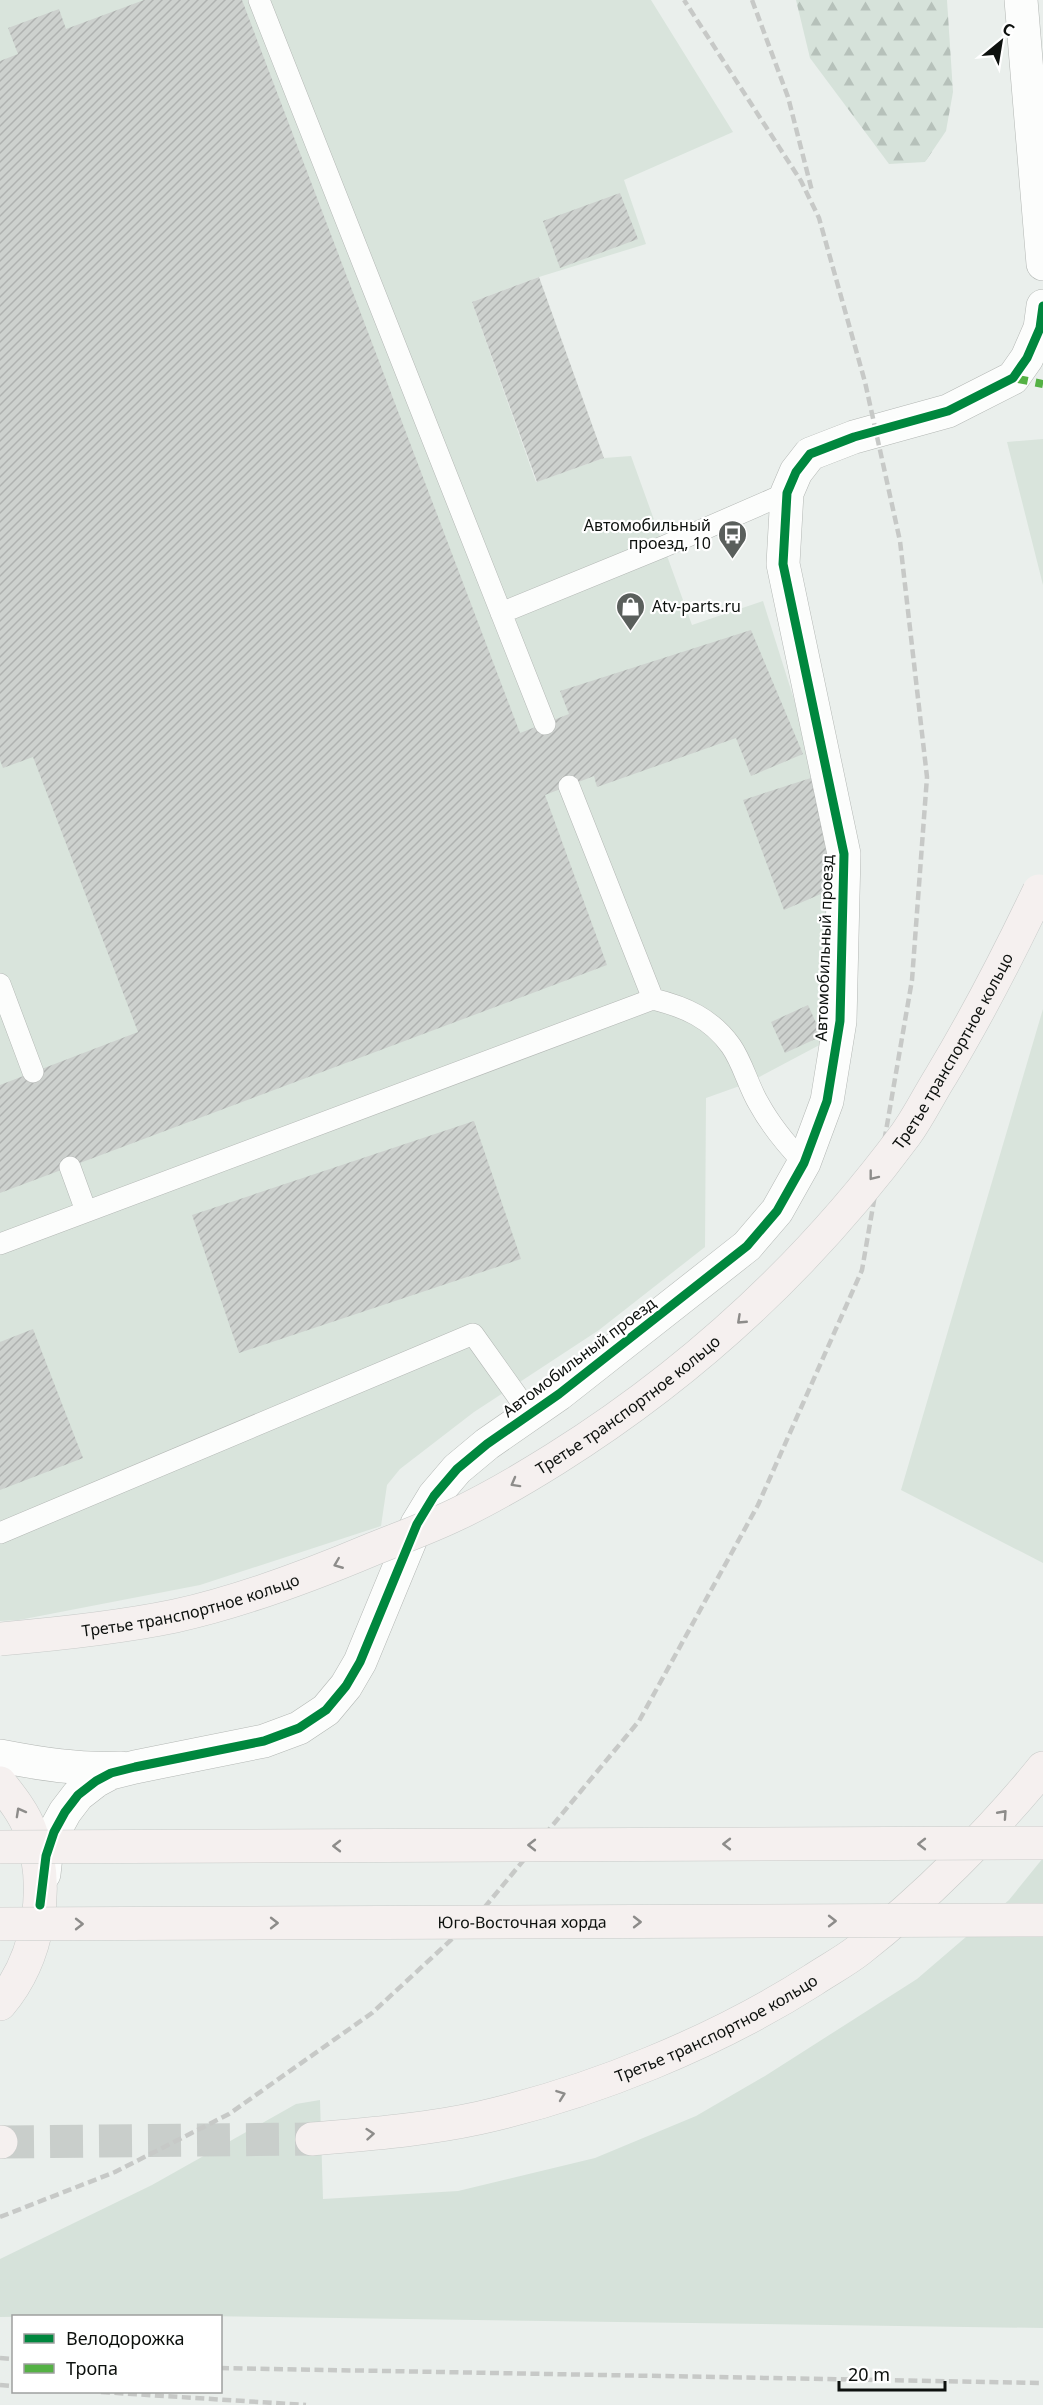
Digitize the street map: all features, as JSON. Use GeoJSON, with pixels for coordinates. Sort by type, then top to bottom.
{"type":"FeatureCollection","features":[{"type":"Feature","properties":{"kind":"main road","name":"Третье транспортное кольцо"},"geometry":{"type":"LineString","coordinates":[[0,1639],[98,1629],[176,1616],[248,1596],[329,1568],[457,1515],[526,1477],[601,1430],[665,1384],[741,1320],[799,1262],[853,1202],[908,1131],[996,981],[1043,881]]}},
{"type":"Feature","properties":{"kind":"main road","name":"Третье транспортное кольцо"},"geometry":{"type":"LineString","coordinates":[[312,2139],[393,2132],[478,2118],[558,2096],[633,2070],[717,2034],[790,1995],[858,1951],[987,1832],[1043,1768]]}},
{"type":"Feature","properties":{"kind":"main road"},"geometry":{"type":"LineString","coordinates":[[0,1784],[12,1798],[30,1829],[38,1864],[40,1905],[32,1943],[20,1973],[0,2004]]}},
{"type":"Feature","properties":{"kind":"main road"},"geometry":{"type":"LineString","coordinates":[[0,1847],[1043,1843]]}},
{"type":"Feature","properties":{"kind":"main road","name":"Юго-Восточная хорда"},"geometry":{"type":"LineString","coordinates":[[0,1924],[1043,1920]]}},
{"type":"Feature","properties":{"kind":"street"},"geometry":{"type":"LineString","coordinates":[[1021,0],[1043,264]]}},
{"type":"Feature","properties":{"kind":"street","name":"Автомобильный проезд"},"geometry":{"type":"LineString","coordinates":[[135,1767],[264,1741],[299,1728],[326,1710],[346,1686],[360,1662],[417,1524],[434,1496],[457,1469],[487,1444],[559,1394],[747,1246],[777,1211],[804,1163],[827,1101],[840,1021],[844,854],[783,564],[787,493],[796,472],[810,454],[854,436],[948,411],[1013,378],[1027,358],[1040,328],[1043,306]]}},
{"type":"Feature","properties":{"kind":"street"},"geometry":{"type":"LineString","coordinates":[[0,1755],[40,1764],[73,1768],[135,1767]]}},
{"type":"Feature","properties":{"kind":"street"},"geometry":{"type":"LineString","coordinates":[[40,1905],[46,1856],[54,1832],[65,1812],[78,1795],[96,1781],[111,1773],[135,1767]]}},
{"type":"Feature","properties":{"kind":"lane"},"geometry":{"type":"LineString","coordinates":[[259,0],[545,724]]}},
{"type":"Feature","properties":{"kind":"lane"},"geometry":{"type":"LineString","coordinates":[[501,613],[787,493]]}},
{"type":"Feature","properties":{"kind":"lane"},"geometry":{"type":"LineString","coordinates":[[569,786],[653,999]]}},
{"type":"Feature","properties":{"kind":"lane"},"geometry":{"type":"LineString","coordinates":[[0,984],[33,1072]]}},
{"type":"Feature","properties":{"kind":"lane"},"geometry":{"type":"LineString","coordinates":[[0,1244],[653,999],[680,1006],[712,1025],[731,1046],[772,1126],[804,1163]]}},
{"type":"Feature","properties":{"kind":"lane"},"geometry":{"type":"LineString","coordinates":[[70,1167],[86,1211]]}},
{"type":"Feature","properties":{"kind":"lane"},"geometry":{"type":"LineString","coordinates":[[0,1533],[473,1334],[530,1414]]}},
{"type":"Feature","properties":{"kind":"shaded area"},"geometry":{"type":"Polygon","coordinates":[[[0,0],[651,0],[733,132],[624,180],[646,244],[539,277],[472,302],[536,482],[604,458],[631,456],[692,625],[763,601],[813,760],[839,878],[827,1041],[748,1083],[706,1098],[705,1247],[599,1330],[474,1412],[400,1469],[387,1485],[381,1526],[200,1585],[19,1620],[0,1621],[0,0]]]}},
{"type":"Feature","properties":{"kind":"shaded area"},"geometry":{"type":"Polygon","coordinates":[[[1043,439],[1043,585],[1007,442],[1043,439]]]}},
{"type":"Feature","properties":{"kind":"shaded area"},"geometry":{"type":"Polygon","coordinates":[[[1043,1009],[1043,1563],[901,1490],[1043,1009]]]}},
{"type":"Feature","properties":{"kind":"green space"},"geometry":{"type":"Polygon","coordinates":[[[796,0],[947,0],[953,92],[946,131],[925,162],[889,164],[810,58],[796,0]]]}},
{"type":"Feature","properties":{"kind":"green space"},"geometry":{"type":"Polygon","coordinates":[[[1043,1858],[1043,2328],[222,2315],[12,2315],[0,2317],[0,2259],[152,2185],[296,2104],[320,2100],[323,2199],[458,2191],[595,2158],[696,2116],[765,2076],[917,1979],[1009,1900],[1043,1858]]]}},
{"type":"Feature","properties":{"kind":"building"},"geometry":{"type":"Polygon","coordinates":[[[144,0],[242,0],[520,733],[569,714],[560,691],[751,630],[803,754],[751,776],[736,738],[597,787],[594,776],[545,795],[607,965],[0,1193],[0,1085],[138,1032],[33,757],[3,768],[0,760],[0,61],[18,54],[8,28],[59,9],[66,29],[144,0]]]}},
{"type":"Feature","properties":{"kind":"building"},"geometry":{"type":"Polygon","coordinates":[[[620,193],[638,239],[560,268],[543,221],[620,193]]]}},
{"type":"Feature","properties":{"kind":"building"},"geometry":{"type":"Polygon","coordinates":[[[539,277],[604,458],[537,482],[472,302],[539,277]]]}},
{"type":"Feature","properties":{"kind":"building"},"geometry":{"type":"Polygon","coordinates":[[[814,777],[837,887],[784,910],[743,800],[814,777]]]}},
{"type":"Feature","properties":{"kind":"building"},"geometry":{"type":"Polygon","coordinates":[[[808,1005],[822,1036],[785,1053],[771,1022],[808,1005]]]}},
{"type":"Feature","properties":{"kind":"building"},"geometry":{"type":"Polygon","coordinates":[[[474,1121],[521,1259],[239,1353],[192,1215],[474,1121]]]}},
{"type":"Feature","properties":{"kind":"building"},"geometry":{"type":"Polygon","coordinates":[[[33,1329],[83,1458],[0,1490],[0,1342],[33,1329]]]}},
{"type":"Feature","properties":{"kind":"tunnel"},"geometry":{"type":"LineString","coordinates":[[1,2142],[312,2139]]}},
{"type":"Feature","properties":{"kind":"railway"},"geometry":{"type":"LineString","coordinates":[[0,2217],[115,2172],[229,2114],[372,2013],[479,1914],[639,1721],[758,1505],[862,1270],[912,980],[927,777],[900,541],[865,382],[819,218],[801,181],[684,0]]}},
{"type":"Feature","properties":{"kind":"railway"},"geometry":{"type":"LineString","coordinates":[[752,0],[788,97],[812,191]]}},
{"type":"Feature","properties":{"kind":"railway"},"geometry":{"type":"LineString","coordinates":[[0,2358],[12,2359]]}},
{"type":"Feature","properties":{"kind":"railway"},"geometry":{"type":"LineString","coordinates":[[222,2368],[1043,2383]]}},
{"type":"Feature","properties":{"kind":"railway"},"geometry":{"type":"LineString","coordinates":[[0,2385],[12,2386]]}},
{"type":"Feature","properties":{"kind":"railway"},"geometry":{"type":"LineString","coordinates":[[117,2393],[306,2405]]}},
{"type":"Feature","properties":{"kind":"marked path"},"geometry":{"type":"LineString","coordinates":[[1013,378],[1043,384]]}},
{"type":"Feature","properties":{"kind":"cycle path"},"geometry":{"type":"LineString","coordinates":[[40,1905],[46,1856],[54,1832],[78,1795],[96,1781],[111,1773],[135,1767],[264,1741],[299,1728],[326,1710],[346,1686],[360,1662],[417,1524],[434,1496],[457,1469],[487,1444],[559,1394],[747,1246],[777,1211],[804,1163],[827,1101],[840,1021],[844,854],[783,564],[787,493],[796,472],[810,454],[854,437],[948,411],[1013,378],[1027,358],[1040,328],[1043,306]]}},
{"type":"Feature","properties":{"kind":"place","name":"Автомобильный проезд, 10"},"geometry":{"type":"Point","coordinates":[732,560]}},
{"type":"Feature","properties":{"kind":"place","name":"Atv-parts.ru"},"geometry":{"type":"Point","coordinates":[631,632]}}]}
